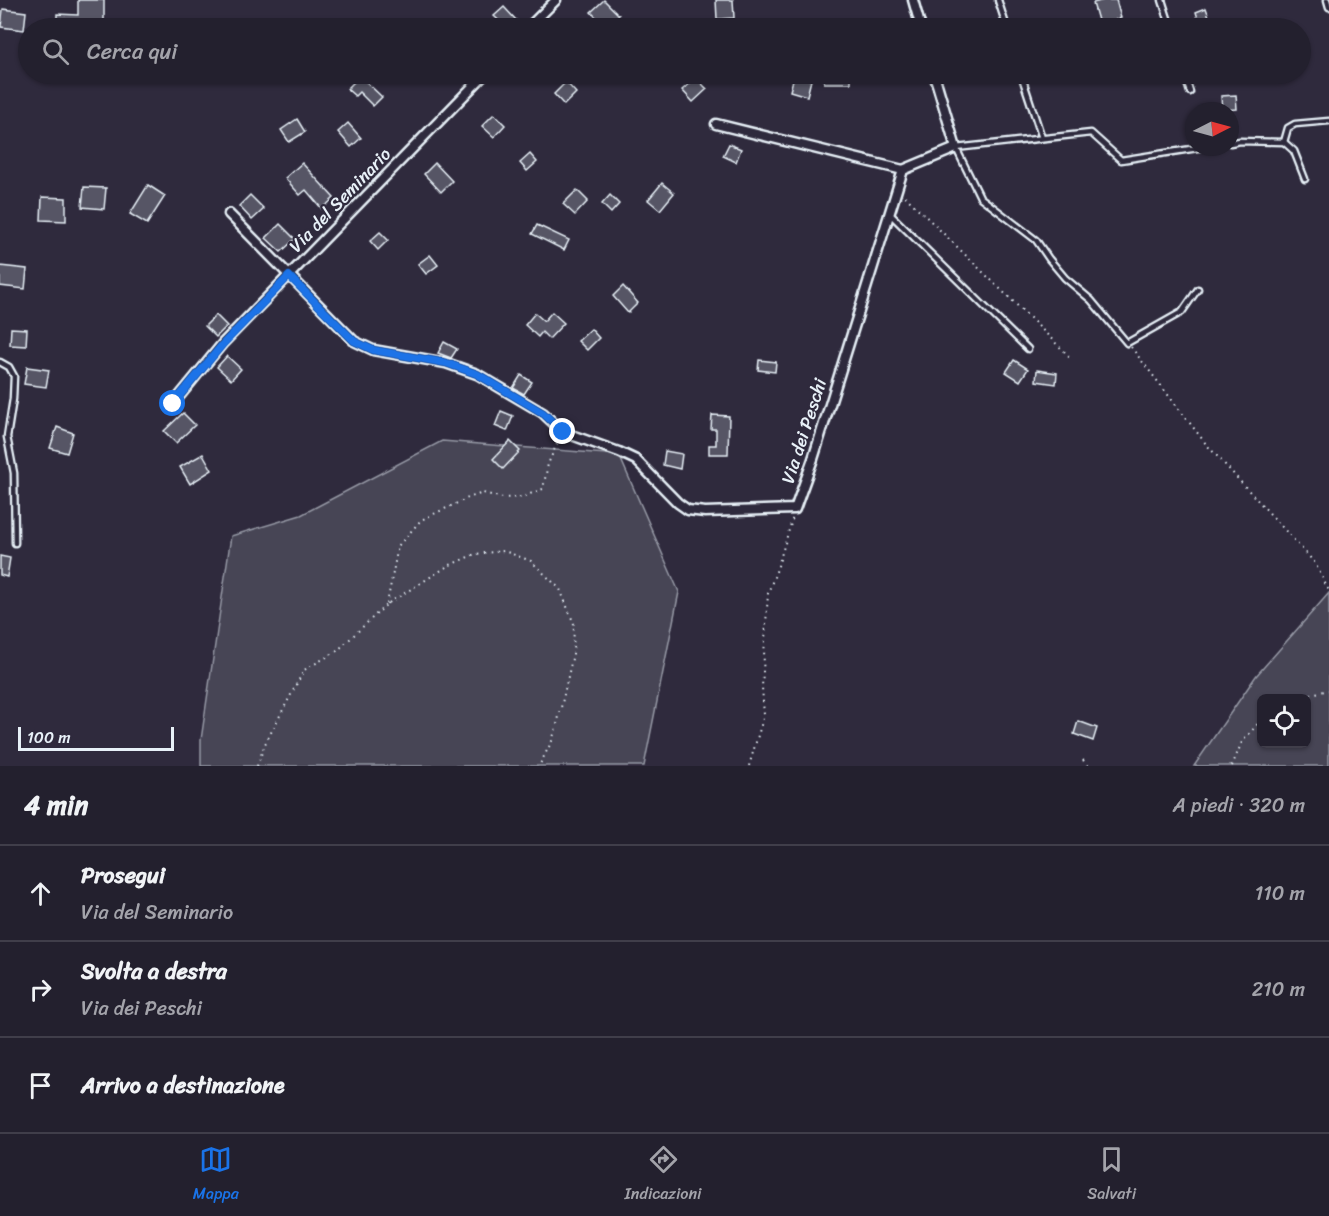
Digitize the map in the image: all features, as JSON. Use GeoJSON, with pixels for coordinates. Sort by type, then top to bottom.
{"type":"FeatureCollection","features":[{"type":"Feature","properties":{"kind":"street"},"geometry":{"type":"LineString","coordinates":[[538,18],[556,0]]}},
{"type":"Feature","properties":{"kind":"street"},"geometry":{"type":"LineString","coordinates":[[913,0],[918,18]]}},
{"type":"Feature","properties":{"kind":"street","name":"Via del Seminario"},"geometry":{"type":"LineString","coordinates":[[173,404],[223,344],[475,84]]}},
{"type":"Feature","properties":{"kind":"street"},"geometry":{"type":"LineString","coordinates":[[716,124],[903,171],[957,148],[937,84]]}},
{"type":"Feature","properties":{"kind":"street","name":"Via dei Peschi"},"geometry":{"type":"LineString","coordinates":[[228,214],[354,341],[373,350],[446,363],[477,374],[543,413],[563,432],[636,460],[688,510],[705,512],[795,509],[813,459],[903,171]]}},
{"type":"Feature","properties":{"kind":"lane"},"geometry":{"type":"LineString","coordinates":[[998,0],[1004,18]]}},
{"type":"Feature","properties":{"kind":"lane"},"geometry":{"type":"LineString","coordinates":[[1162,0],[1168,18]]}},
{"type":"Feature","properties":{"kind":"lane"},"geometry":{"type":"LineString","coordinates":[[1327,0],[1329,7]]}},
{"type":"Feature","properties":{"kind":"lane"},"geometry":{"type":"LineString","coordinates":[[1024,84],[1042,138]]}},
{"type":"Feature","properties":{"kind":"lane"},"geometry":{"type":"LineString","coordinates":[[1187,84],[1190,92]]}},
{"type":"Feature","properties":{"kind":"lane"},"geometry":{"type":"LineString","coordinates":[[1284,142],[1288,128],[1295,124],[1329,121]]}},
{"type":"Feature","properties":{"kind":"lane"},"geometry":{"type":"LineString","coordinates":[[1185,150],[1121,160],[1091,133],[957,148],[980,197],[1036,240],[1065,278],[1091,300],[1127,343],[1182,312],[1198,289]]}},
{"type":"Feature","properties":{"kind":"lane"},"geometry":{"type":"LineString","coordinates":[[1239,141],[1284,142],[1294,151],[1305,179]]}},
{"type":"Feature","properties":{"kind":"lane"},"geometry":{"type":"LineString","coordinates":[[890,213],[1028,349]]}},
{"type":"Feature","properties":{"kind":"lane"},"geometry":{"type":"LineString","coordinates":[[0,362],[11,368],[14,376],[8,437],[14,473],[15,543]]}},
{"type":"Feature","properties":{"kind":"path"},"geometry":{"type":"LineString","coordinates":[[897,188],[1070,357]]}},
{"type":"Feature","properties":{"kind":"path"},"geometry":{"type":"LineString","coordinates":[[1127,343],[1206,444],[1315,563],[1329,591]]}},
{"type":"Feature","properties":{"kind":"path"},"geometry":{"type":"LineString","coordinates":[[387,604],[398,546],[421,520],[483,493],[503,498],[522,497],[543,489],[548,464],[563,432]]}},
{"type":"Feature","properties":{"kind":"path"},"geometry":{"type":"LineString","coordinates":[[749,766],[764,715],[762,687],[768,593],[795,509]]}},
{"type":"Feature","properties":{"kind":"path"},"geometry":{"type":"LineString","coordinates":[[257,766],[265,744],[304,670],[337,651],[387,604],[448,566],[475,554],[504,550],[531,561],[560,589],[574,624],[573,654],[558,721],[552,741],[539,766]]}},
{"type":"Feature","properties":{"kind":"path"},"geometry":{"type":"LineString","coordinates":[[1311,694],[1329,690]]}},
{"type":"Feature","properties":{"kind":"path"},"geometry":{"type":"LineString","coordinates":[[1232,766],[1242,742],[1257,726]]}},
{"type":"Feature","properties":{"kind":"path"},"geometry":{"type":"LineString","coordinates":[[1083,759],[1088,766]]}},
{"type":"Feature","properties":{"kind":"shaded area"},"geometry":{"type":"Polygon","coordinates":[[[442,441],[619,455],[679,592],[644,766],[201,766],[201,740],[231,536],[301,515],[442,441]]]}},
{"type":"Feature","properties":{"kind":"shaded area"},"geometry":{"type":"Polygon","coordinates":[[[1329,593],[1329,766],[1194,766],[1256,676],[1329,593]]]}},
{"type":"Feature","properties":{"kind":"building"},"geometry":{"type":"Polygon","coordinates":[[[78,0],[104,0],[104,18],[57,18],[57,14],[78,15],[78,0]]]}},
{"type":"Feature","properties":{"kind":"building"},"geometry":{"type":"Polygon","coordinates":[[[604,0],[619,15],[616,18],[597,18],[591,12],[604,0]]]}},
{"type":"Feature","properties":{"kind":"building"},"geometry":{"type":"Polygon","coordinates":[[[716,0],[733,0],[734,18],[717,18],[716,0]]]}},
{"type":"Feature","properties":{"kind":"building"},"geometry":{"type":"Polygon","coordinates":[[[1116,0],[1121,18],[1097,18],[1093,3],[1116,0]]]}},
{"type":"Feature","properties":{"kind":"building"},"geometry":{"type":"Polygon","coordinates":[[[504,7],[514,18],[496,18],[494,16],[504,7]]]}},
{"type":"Feature","properties":{"kind":"building"},"geometry":{"type":"Polygon","coordinates":[[[1206,8],[1210,18],[1198,18],[1196,12],[1206,8]]]}},
{"type":"Feature","properties":{"kind":"building"},"geometry":{"type":"Polygon","coordinates":[[[3,9],[26,12],[25,18],[18,18],[18,29],[1,27],[3,9]]]}},
{"type":"Feature","properties":{"kind":"building"},"geometry":{"type":"Polygon","coordinates":[[[352,84],[368,84],[382,97],[373,106],[359,92],[355,96],[347,89],[352,84]]]}},
{"type":"Feature","properties":{"kind":"building"},"geometry":{"type":"Polygon","coordinates":[[[564,84],[568,84],[576,93],[564,105],[554,94],[564,84]]]}},
{"type":"Feature","properties":{"kind":"building"},"geometry":{"type":"Polygon","coordinates":[[[689,84],[702,84],[707,89],[693,102],[682,90],[689,84]]]}},
{"type":"Feature","properties":{"kind":"building"},"geometry":{"type":"Polygon","coordinates":[[[792,84],[810,84],[807,96],[790,91],[792,84]]]}},
{"type":"Feature","properties":{"kind":"building"},"geometry":{"type":"Polygon","coordinates":[[[1236,95],[1236,102],[1221,102],[1221,96],[1236,95]]]}},
{"type":"Feature","properties":{"kind":"building"},"geometry":{"type":"Polygon","coordinates":[[[494,114],[505,125],[494,137],[482,126],[494,114]]]}},
{"type":"Feature","properties":{"kind":"building"},"geometry":{"type":"Polygon","coordinates":[[[297,119],[305,132],[289,142],[281,130],[297,119]]]}},
{"type":"Feature","properties":{"kind":"building"},"geometry":{"type":"Polygon","coordinates":[[[348,123],[361,138],[351,147],[338,132],[348,123]]]}},
{"type":"Feature","properties":{"kind":"building"},"geometry":{"type":"Polygon","coordinates":[[[729,144],[741,149],[736,162],[723,156],[729,144]]]}},
{"type":"Feature","properties":{"kind":"building"},"geometry":{"type":"Polygon","coordinates":[[[530,154],[537,162],[527,171],[520,163],[530,154]]]}},
{"type":"Feature","properties":{"kind":"building"},"geometry":{"type":"Polygon","coordinates":[[[302,163],[334,198],[322,209],[306,190],[300,195],[285,178],[302,163]]]}},
{"type":"Feature","properties":{"kind":"building"},"geometry":{"type":"Polygon","coordinates":[[[435,163],[452,181],[441,192],[424,174],[435,163]]]}},
{"type":"Feature","properties":{"kind":"building"},"geometry":{"type":"Polygon","coordinates":[[[662,183],[674,193],[660,210],[648,200],[662,183]]]}},
{"type":"Feature","properties":{"kind":"building"},"geometry":{"type":"Polygon","coordinates":[[[148,185],[165,196],[147,224],[130,214],[148,185]]]}},
{"type":"Feature","properties":{"kind":"building"},"geometry":{"type":"Polygon","coordinates":[[[84,187],[106,188],[104,209],[82,207],[84,187]]]}},
{"type":"Feature","properties":{"kind":"building"},"geometry":{"type":"Polygon","coordinates":[[[577,190],[588,201],[575,215],[563,204],[577,190]]]}},
{"type":"Feature","properties":{"kind":"building"},"geometry":{"type":"Polygon","coordinates":[[[250,195],[264,209],[252,220],[239,206],[250,195]]]}},
{"type":"Feature","properties":{"kind":"building"},"geometry":{"type":"Polygon","coordinates":[[[610,195],[619,204],[611,213],[602,204],[610,195]]]}},
{"type":"Feature","properties":{"kind":"building"},"geometry":{"type":"Polygon","coordinates":[[[42,197],[66,198],[66,221],[41,220],[42,197]]]}},
{"type":"Feature","properties":{"kind":"building"},"geometry":{"type":"Polygon","coordinates":[[[280,224],[295,239],[281,252],[266,238],[280,224]]]}},
{"type":"Feature","properties":{"kind":"building"},"geometry":{"type":"Polygon","coordinates":[[[537,225],[569,240],[564,250],[532,234],[537,225]]]}},
{"type":"Feature","properties":{"kind":"building"},"geometry":{"type":"Polygon","coordinates":[[[380,232],[388,240],[378,250],[370,241],[380,232]]]}},
{"type":"Feature","properties":{"kind":"building"},"geometry":{"type":"Polygon","coordinates":[[[430,255],[438,265],[426,274],[418,264],[430,255]]]}},
{"type":"Feature","properties":{"kind":"building"},"geometry":{"type":"Polygon","coordinates":[[[0,266],[27,269],[25,289],[0,286],[0,266]]]}},
{"type":"Feature","properties":{"kind":"building"},"geometry":{"type":"Polygon","coordinates":[[[623,286],[638,303],[628,313],[613,296],[623,286]]]}},
{"type":"Feature","properties":{"kind":"building"},"geometry":{"type":"Polygon","coordinates":[[[552,312],[564,323],[549,339],[542,332],[538,337],[525,325],[535,313],[544,321],[552,312]]]}},
{"type":"Feature","properties":{"kind":"building"},"geometry":{"type":"Polygon","coordinates":[[[216,315],[227,326],[216,337],[205,326],[216,315]]]}},
{"type":"Feature","properties":{"kind":"building"},"geometry":{"type":"Polygon","coordinates":[[[11,328],[27,329],[26,346],[10,345],[11,328]]]}},
{"type":"Feature","properties":{"kind":"building"},"geometry":{"type":"Polygon","coordinates":[[[591,329],[599,338],[587,350],[578,341],[591,329]]]}},
{"type":"Feature","properties":{"kind":"building"},"geometry":{"type":"Polygon","coordinates":[[[444,342],[457,349],[451,358],[438,353],[444,342]]]}},
{"type":"Feature","properties":{"kind":"building"},"geometry":{"type":"Polygon","coordinates":[[[227,356],[241,369],[231,380],[217,367],[227,356]]]}},
{"type":"Feature","properties":{"kind":"building"},"geometry":{"type":"Polygon","coordinates":[[[759,360],[776,362],[775,372],[758,370],[759,360]]]}},
{"type":"Feature","properties":{"kind":"building"},"geometry":{"type":"Polygon","coordinates":[[[1014,360],[1028,369],[1020,381],[1006,372],[1014,360]]]}},
{"type":"Feature","properties":{"kind":"building"},"geometry":{"type":"Polygon","coordinates":[[[27,367],[49,370],[46,387],[24,384],[27,367]]]}},
{"type":"Feature","properties":{"kind":"building"},"geometry":{"type":"Polygon","coordinates":[[[1037,370],[1057,373],[1056,384],[1036,381],[1037,370]]]}},
{"type":"Feature","properties":{"kind":"building"},"geometry":{"type":"Polygon","coordinates":[[[521,375],[532,382],[524,394],[513,388],[521,375]]]}},
{"type":"Feature","properties":{"kind":"building"},"geometry":{"type":"Polygon","coordinates":[[[501,411],[513,416],[507,431],[495,426],[501,411]]]}},
{"type":"Feature","properties":{"kind":"building"},"geometry":{"type":"Polygon","coordinates":[[[183,413],[195,425],[176,443],[164,431],[183,413]]]}},
{"type":"Feature","properties":{"kind":"building"},"geometry":{"type":"Polygon","coordinates":[[[712,415],[729,416],[728,454],[709,454],[709,445],[716,445],[716,429],[711,429],[712,415]]]}},
{"type":"Feature","properties":{"kind":"building"},"geometry":{"type":"Polygon","coordinates":[[[57,427],[73,433],[67,453],[50,448],[57,427]]]}},
{"type":"Feature","properties":{"kind":"building"},"geometry":{"type":"Polygon","coordinates":[[[510,441],[520,451],[503,469],[493,459],[510,441]]]}},
{"type":"Feature","properties":{"kind":"building"},"geometry":{"type":"Polygon","coordinates":[[[665,451],[682,454],[680,469],[663,465],[665,451]]]}},
{"type":"Feature","properties":{"kind":"building"},"geometry":{"type":"Polygon","coordinates":[[[203,454],[212,470],[190,484],[180,467],[203,454]]]}},
{"type":"Feature","properties":{"kind":"building"},"geometry":{"type":"Polygon","coordinates":[[[0,556],[10,558],[7,577],[0,575],[0,556]]]}},
{"type":"Feature","properties":{"kind":"building"},"geometry":{"type":"Polygon","coordinates":[[[1078,721],[1097,728],[1093,741],[1074,734],[1078,721]]]}},
{"type":"Feature","properties":{"kind":"route"},"geometry":{"type":"LineString","coordinates":[[173,404],[223,344],[289,276],[354,341],[373,350],[446,363],[477,374],[543,413],[563,432]]}}]}
